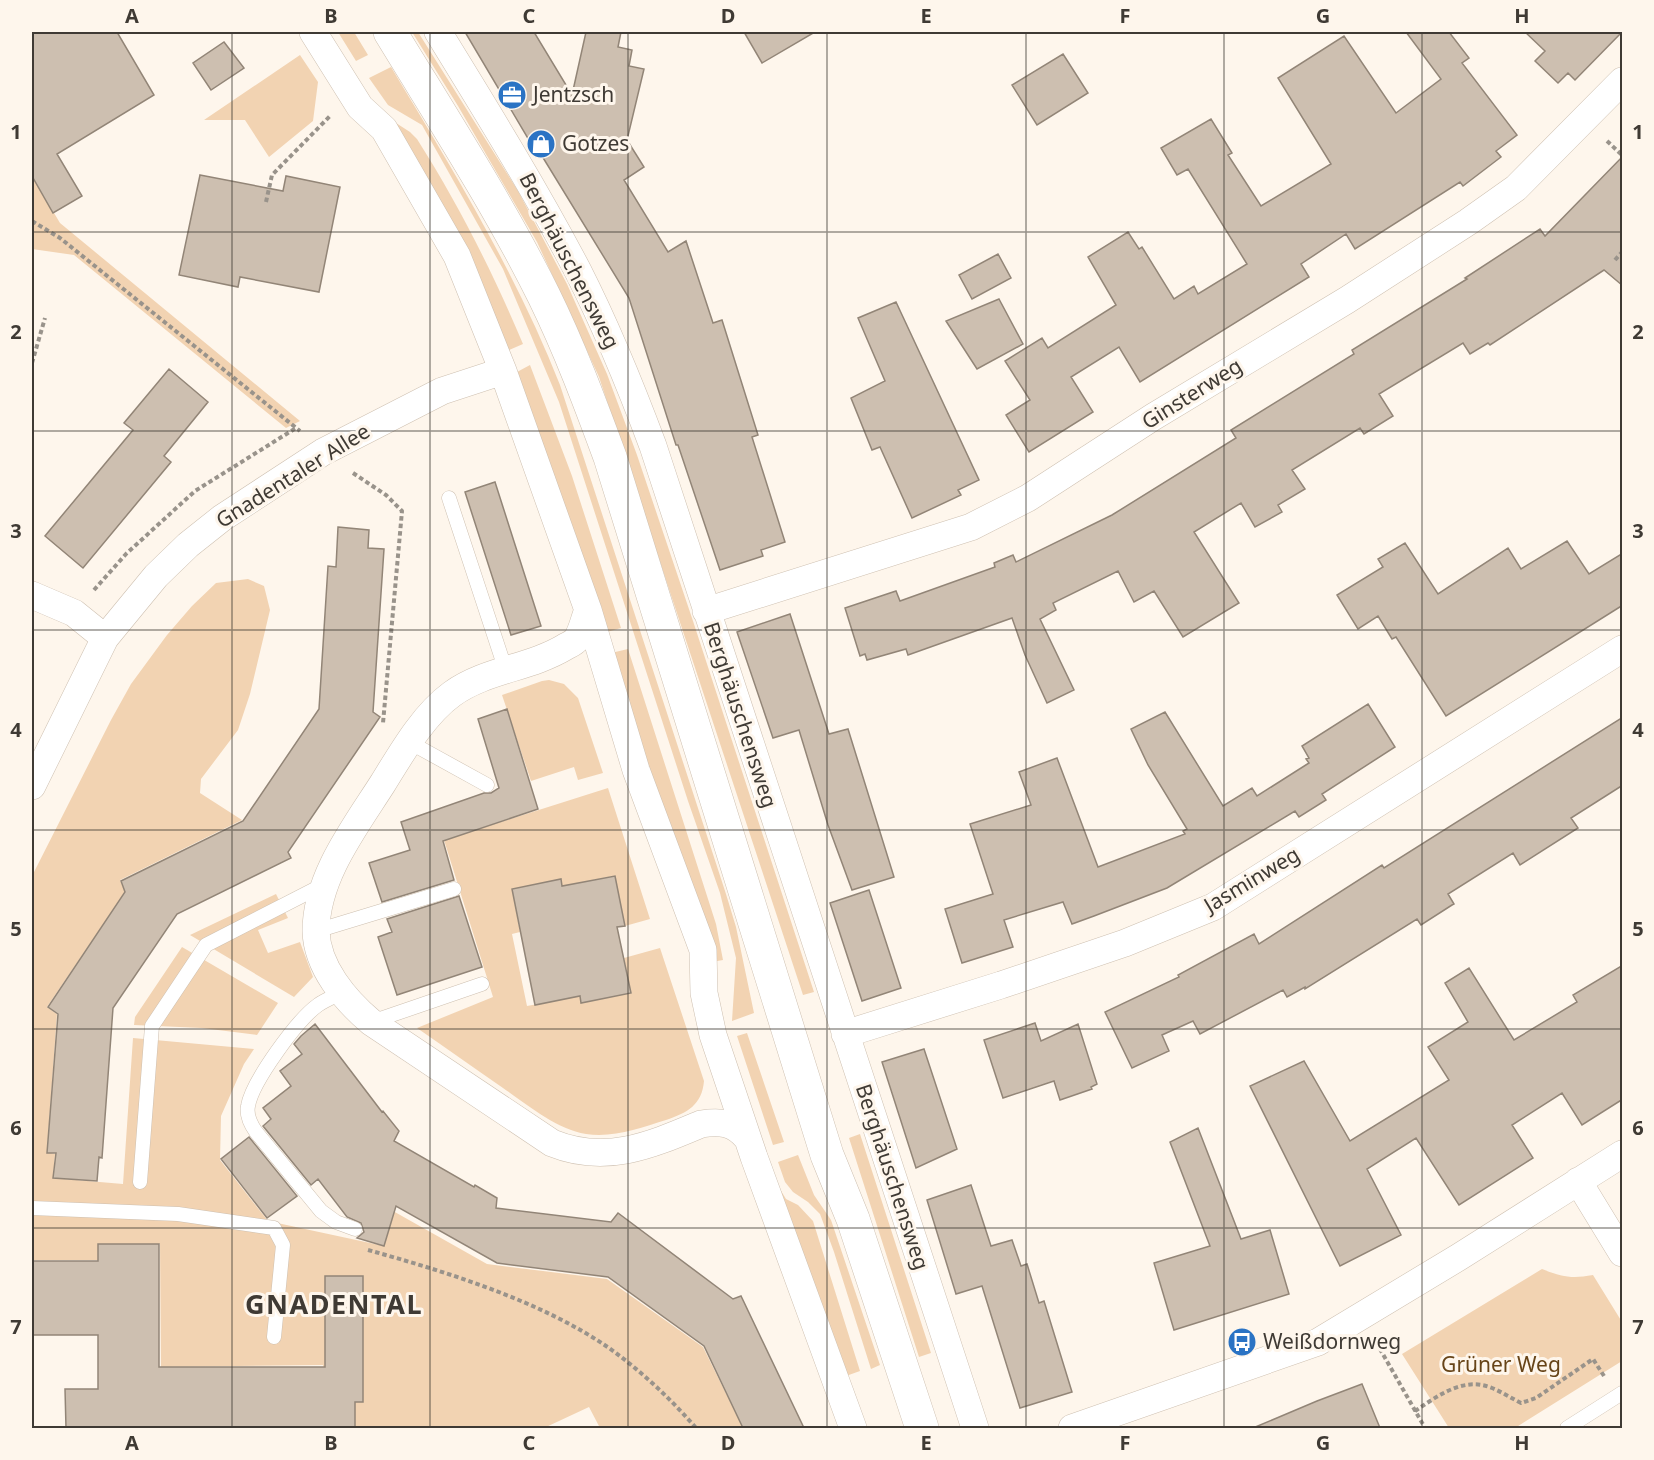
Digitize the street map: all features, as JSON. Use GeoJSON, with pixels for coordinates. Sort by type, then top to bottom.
{"type":"FeatureCollection","features":[{"type":"Feature","properties":{"kind":"main road","name":"Berghäuschensweg"},"geometry":{"type":"LineString","coordinates":[[390,32],[492,200],[544,296],[581,377],[610,457],[824,1145],[853,1219],[922,1428]]}},
{"type":"Feature","properties":{"kind":"street"},"geometry":{"type":"LineString","coordinates":[[313,32],[360,106],[384,129],[457,256],[503,371],[588,610],[636,770],[703,950],[704,993],[713,1035],[747,1138],[853,1428]]}},
{"type":"Feature","properties":{"kind":"street","name":"Berghäuschensweg"},"geometry":{"type":"LineString","coordinates":[[438,32],[528,178],[579,272],[623,366],[654,446],[975,1428]]}},
{"type":"Feature","properties":{"kind":"street","name":"Ginsterweg"},"geometry":{"type":"LineString","coordinates":[[706,610],[971,527],[1028,498],[1153,417],[1347,300],[1468,222],[1516,188],[1623,81]]}},
{"type":"Feature","properties":{"kind":"street","name":"Gnadentaler Allee"},"geometry":{"type":"LineString","coordinates":[[32,786],[105,638],[156,576],[188,545],[222,518],[323,452],[442,391],[503,371]]}},
{"type":"Feature","properties":{"kind":"street"},"geometry":{"type":"LineString","coordinates":[[32,595],[74,613],[105,638]]}},
{"type":"Feature","properties":{"kind":"street"},"geometry":{"type":"LineString","coordinates":[[588,610],[576,641],[554,654],[466,685],[442,703],[409,742],[346,842],[327,883],[318,911],[316,931],[324,963],[354,1007],[371,1022],[552,1143],[574,1151],[596,1154],[629,1150],[712,1122],[731,1125],[742,1131],[747,1138]]}},
{"type":"Feature","properties":{"kind":"street","name":"Jasminweg"},"geometry":{"type":"LineString","coordinates":[[845,1034],[1125,943],[1213,907],[1623,649]]}},
{"type":"Feature","properties":{"kind":"street"},"geometry":{"type":"LineString","coordinates":[[1072,1428],[1318,1342],[1623,1154]]}},
{"type":"Feature","properties":{"kind":"street"},"geometry":{"type":"LineString","coordinates":[[1578,1181],[1623,1253]]}},
{"type":"Feature","properties":{"kind":"lane"},"geometry":{"type":"LineString","coordinates":[[449,498],[506,671]]}},
{"type":"Feature","properties":{"kind":"lane"},"geometry":{"type":"LineString","coordinates":[[409,742],[487,785]]}},
{"type":"Feature","properties":{"kind":"lane"},"geometry":{"type":"LineString","coordinates":[[140,1182],[152,1026],[206,945],[327,883]]}},
{"type":"Feature","properties":{"kind":"lane"},"geometry":{"type":"LineString","coordinates":[[316,931],[454,889]]}},
{"type":"Feature","properties":{"kind":"lane"},"geometry":{"type":"LineString","coordinates":[[371,1022],[482,984]]}},
{"type":"Feature","properties":{"kind":"lane"},"geometry":{"type":"LineString","coordinates":[[343,992],[319,1004],[293,1031],[272,1059],[247,1107],[249,1121],[256,1132],[321,1211],[336,1222],[355,1229]]}},
{"type":"Feature","properties":{"kind":"lane"},"geometry":{"type":"LineString","coordinates":[[32,1208],[177,1214],[274,1228],[283,1245],[274,1337]]}},
{"type":"Feature","properties":{"kind":"lane"},"geometry":{"type":"LineString","coordinates":[[1567,1428],[1620,1395]]}},
{"type":"Feature","properties":{"kind":"path"},"geometry":{"type":"LineString","coordinates":[[266,202],[272,175],[352,94]]}},
{"type":"Feature","properties":{"kind":"path"},"geometry":{"type":"LineString","coordinates":[[32,221],[69,245],[293,425],[323,452],[386,495],[402,511],[383,723],[377,733]]}},
{"type":"Feature","properties":{"kind":"path"},"geometry":{"type":"LineString","coordinates":[[1615,260],[1623,252]]}},
{"type":"Feature","properties":{"kind":"path"},"geometry":{"type":"LineString","coordinates":[[32,363],[45,318]]}},
{"type":"Feature","properties":{"kind":"path"},"geometry":{"type":"LineString","coordinates":[[362,1248],[470,1282],[549,1314],[578,1329],[609,1348],[654,1384],[696,1428]]}},
{"type":"Feature","properties":{"kind":"path"},"geometry":{"type":"LineString","coordinates":[[1361,1315],[1425,1428]]}},
{"type":"Feature","properties":{"kind":"path"},"geometry":{"type":"LineString","coordinates":[[1415,1411],[1443,1394],[1468,1383],[1491,1387],[1521,1403],[1536,1398],[1593,1359],[1620,1395]]}},
{"type":"Feature","properties":{"kind":"green space"},"geometry":{"type":"Polygon","coordinates":[[[338,32],[354,32],[368,55],[356,61],[338,32]]]}},
{"type":"Feature","properties":{"kind":"green space"},"geometry":{"type":"Polygon","coordinates":[[[412,32],[418,32],[518,191],[567,284],[607,374],[693,621],[814,992],[803,995],[599,377],[537,242],[412,32]]]}},
{"type":"Feature","properties":{"kind":"green space"},"geometry":{"type":"Polygon","coordinates":[[[300,55],[318,82],[313,121],[269,157],[245,120],[204,120],[300,55]]]}},
{"type":"Feature","properties":{"kind":"green space"},"geometry":{"type":"Polygon","coordinates":[[[391,67],[504,262],[543,343],[560,385],[726,894],[736,927],[754,1013],[732,1021],[736,958],[720,893],[559,402],[503,269],[422,125],[388,105],[369,78],[391,67]]]}},
{"type":"Feature","properties":{"kind":"green space"},"geometry":{"type":"Polygon","coordinates":[[[396,123],[417,139],[447,189],[500,291],[523,344],[507,351],[389,125],[396,123]]]}},
{"type":"Feature","properties":{"kind":"green space"},"geometry":{"type":"Polygon","coordinates":[[[32,176],[60,223],[300,421],[286,428],[74,255],[32,249],[32,176]]]}},
{"type":"Feature","properties":{"kind":"green space"},"geometry":{"type":"Polygon","coordinates":[[[530,365],[572,476],[621,628],[607,632],[517,372],[530,365]]]}},
{"type":"Feature","properties":{"kind":"green space"},"geometry":{"type":"Polygon","coordinates":[[[248,579],[264,586],[270,610],[250,694],[238,730],[201,779],[200,793],[242,820],[120,880],[125,892],[47,1007],[57,1014],[47,1152],[55,1154],[53,1178],[123,1184],[133,1038],[254,1049],[244,1064],[221,1116],[220,1160],[268,1221],[384,1246],[389,1230],[347,1215],[370,1198],[487,1264],[607,1279],[703,1347],[743,1428],[600,1428],[589,1407],[544,1428],[324,1428],[323,1365],[161,1367],[160,1244],[98,1244],[98,1260],[32,1260],[32,876],[131,684],[167,635],[216,583],[248,579]]]}},
{"type":"Feature","properties":{"kind":"green space"},"geometry":{"type":"Polygon","coordinates":[[[628,649],[716,924],[723,960],[712,962],[611,653],[628,649]]]}},
{"type":"Feature","properties":{"kind":"green space"},"geometry":{"type":"Polygon","coordinates":[[[549,680],[564,684],[578,698],[603,773],[578,780],[574,767],[531,781],[502,695],[549,680]]]}},
{"type":"Feature","properties":{"kind":"green space"},"geometry":{"type":"Polygon","coordinates":[[[608,788],[650,919],[625,926],[614,876],[562,886],[560,880],[512,889],[520,932],[512,934],[527,1006],[580,996],[582,1003],[631,993],[624,958],[660,948],[704,1081],[697,1102],[681,1114],[627,1132],[596,1135],[575,1131],[543,1116],[417,1028],[493,997],[444,840],[608,788]]]}},
{"type":"Feature","properties":{"kind":"green space"},"geometry":{"type":"Polygon","coordinates":[[[276,894],[288,918],[258,930],[268,953],[300,942],[313,977],[294,997],[190,935],[276,894]]]}},
{"type":"Feature","properties":{"kind":"green space"},"geometry":{"type":"Polygon","coordinates":[[[182,947],[278,1003],[257,1035],[202,1028],[134,1025],[135,1017],[182,947]]]}},
{"type":"Feature","properties":{"kind":"green space"},"geometry":{"type":"Polygon","coordinates":[[[747,1033],[784,1142],[773,1145],[737,1036],[747,1033]]]}},
{"type":"Feature","properties":{"kind":"green space"},"geometry":{"type":"Polygon","coordinates":[[[860,1134],[931,1353],[919,1357],[849,1138],[860,1134]]]}},
{"type":"Feature","properties":{"kind":"green space"},"geometry":{"type":"Polygon","coordinates":[[[798,1155],[814,1195],[831,1220],[880,1365],[871,1369],[820,1214],[793,1192],[785,1182],[778,1162],[798,1155]]]}},
{"type":"Feature","properties":{"kind":"green space"},"geometry":{"type":"Polygon","coordinates":[[[778,1186],[786,1199],[798,1205],[813,1221],[860,1371],[846,1376],[778,1186]]]}},
{"type":"Feature","properties":{"kind":"green space","name":"Grüner Weg"},"geometry":{"type":"Polygon","coordinates":[[[1542,1269],[1567,1276],[1593,1275],[1622,1322],[1622,1361],[1515,1428],[1449,1428],[1402,1354],[1542,1269]]]}},
{"type":"Feature","properties":{"kind":"building"},"geometry":{"type":"Polygon","coordinates":[[[32,32],[117,32],[154,95],[57,154],[82,196],[53,213],[32,176],[32,32]]]}},
{"type":"Feature","properties":{"kind":"building"},"geometry":{"type":"Polygon","coordinates":[[[465,32],[534,32],[572,95],[586,32],[621,32],[618,47],[632,50],[629,66],[644,69],[627,140],[644,167],[624,180],[668,252],[686,241],[713,323],[722,320],[758,435],[752,437],[785,542],[761,550],[763,556],[720,570],[678,445],[676,445],[629,298],[542,156],[539,157],[465,32]]]}},
{"type":"Feature","properties":{"kind":"building"},"geometry":{"type":"Polygon","coordinates":[[[744,32],[815,32],[762,63],[744,32]]]}},
{"type":"Feature","properties":{"kind":"building"},"geometry":{"type":"Polygon","coordinates":[[[1406,32],[1449,32],[1469,58],[1462,63],[1517,135],[1496,151],[1501,157],[1463,186],[1460,182],[1355,249],[1346,234],[1301,264],[1309,277],[1140,382],[1119,347],[1071,377],[1093,412],[1029,452],[1006,415],[1030,400],[1005,361],[1042,338],[1048,348],[1116,305],[1088,257],[1128,232],[1139,249],[1142,247],[1174,299],[1194,286],[1198,294],[1247,264],[1188,169],[1177,175],[1161,148],[1211,119],[1232,153],[1228,155],[1261,206],[1331,164],[1278,78],[1344,36],[1396,113],[1441,79],[1406,32]]]}},
{"type":"Feature","properties":{"kind":"building"},"geometry":{"type":"Polygon","coordinates":[[[1525,32],[1622,32],[1575,80],[1568,73],[1558,83],[1535,61],[1545,51],[1525,32]]]}},
{"type":"Feature","properties":{"kind":"building"},"geometry":{"type":"Polygon","coordinates":[[[224,42],[244,68],[211,90],[193,63],[224,42]]]}},
{"type":"Feature","properties":{"kind":"building"},"geometry":{"type":"Polygon","coordinates":[[[1063,54],[1088,93],[1037,125],[1012,85],[1063,54]]]}},
{"type":"Feature","properties":{"kind":"building"},"geometry":{"type":"Polygon","coordinates":[[[1623,156],[1623,286],[1604,270],[1490,345],[1488,343],[1470,354],[1463,343],[1379,394],[1393,416],[1364,434],[1360,428],[1292,470],[1305,489],[1278,505],[1282,512],[1255,527],[1241,503],[1194,532],[1239,603],[1183,637],[1154,591],[1134,602],[1118,571],[1053,603],[1056,610],[1040,619],[1074,690],[1047,703],[1025,655],[1012,618],[908,655],[906,649],[867,660],[865,654],[860,656],[845,608],[896,591],[900,601],[995,567],[994,563],[1013,555],[1016,562],[1112,515],[1236,438],[1231,430],[1354,354],[1352,350],[1467,279],[1465,278],[1540,229],[1545,236],[1623,156]]]}},
{"type":"Feature","properties":{"kind":"building"},"geometry":{"type":"Polygon","coordinates":[[[200,175],[283,191],[286,176],[340,187],[319,292],[240,277],[238,287],[179,275],[200,175]]]}},
{"type":"Feature","properties":{"kind":"building"},"geometry":{"type":"Polygon","coordinates":[[[998,254],[1011,278],[972,299],[959,275],[998,254]]]}},
{"type":"Feature","properties":{"kind":"building"},"geometry":{"type":"Polygon","coordinates":[[[999,299],[1023,344],[977,369],[946,321],[999,299]]]}},
{"type":"Feature","properties":{"kind":"building"},"geometry":{"type":"Polygon","coordinates":[[[896,302],[979,480],[958,490],[961,495],[912,518],[880,447],[872,450],[851,398],[885,381],[858,318],[896,302]]]}},
{"type":"Feature","properties":{"kind":"building"},"geometry":{"type":"Polygon","coordinates":[[[169,369],[208,402],[164,456],[171,462],[83,568],[45,536],[133,430],[124,423],[169,369]]]}},
{"type":"Feature","properties":{"kind":"building"},"geometry":{"type":"Polygon","coordinates":[[[495,482],[541,626],[511,635],[465,492],[495,482]]]}},
{"type":"Feature","properties":{"kind":"building"},"geometry":{"type":"Polygon","coordinates":[[[338,527],[369,530],[368,548],[384,549],[373,712],[380,717],[288,852],[291,858],[177,914],[113,1008],[102,1158],[99,1157],[97,1181],[53,1178],[56,1153],[47,1153],[58,1014],[48,1007],[125,892],[121,881],[243,821],[319,709],[328,566],[336,567],[338,527]]]}},
{"type":"Feature","properties":{"kind":"building"},"geometry":{"type":"Polygon","coordinates":[[[1567,541],[1589,574],[1623,553],[1623,605],[1446,716],[1396,637],[1392,639],[1378,616],[1358,629],[1337,595],[1383,567],[1378,559],[1405,543],[1438,594],[1508,548],[1521,569],[1567,541]]]}},
{"type":"Feature","properties":{"kind":"building"},"geometry":{"type":"Polygon","coordinates":[[[790,614],[829,734],[848,729],[894,877],[852,890],[828,825],[799,730],[773,738],[737,632],[790,614]]]}},
{"type":"Feature","properties":{"kind":"building"},"geometry":{"type":"Polygon","coordinates":[[[1368,704],[1395,747],[1322,794],[1326,800],[1299,817],[1295,811],[1167,888],[1094,916],[1072,924],[1063,902],[1004,920],[1013,947],[962,963],[945,909],[993,894],[970,824],[1031,805],[1019,772],[1057,758],[1098,867],[1185,834],[1183,831],[1187,829],[1148,765],[1131,729],[1165,712],[1223,806],[1252,788],[1257,796],[1309,763],[1306,759],[1309,758],[1302,746],[1368,704]]]}},
{"type":"Feature","properties":{"kind":"building"},"geometry":{"type":"Polygon","coordinates":[[[507,709],[538,809],[443,841],[454,880],[382,902],[369,863],[410,850],[401,822],[484,793],[491,793],[499,788],[478,719],[507,709]]]}},
{"type":"Feature","properties":{"kind":"building"},"geometry":{"type":"Polygon","coordinates":[[[1623,717],[1623,785],[1571,818],[1578,828],[1520,865],[1513,853],[1448,894],[1454,904],[1421,925],[1417,919],[1305,989],[1305,987],[1287,997],[1283,990],[1200,1034],[1193,1021],[1162,1035],[1169,1051],[1132,1068],[1105,1012],[1179,977],[1178,975],[1254,934],[1259,944],[1382,865],[1384,868],[1623,717]]]}},
{"type":"Feature","properties":{"kind":"building"},"geometry":{"type":"Polygon","coordinates":[[[615,876],[625,926],[617,927],[631,993],[581,1003],[580,996],[535,1005],[512,889],[561,879],[562,886],[615,876]]]}},
{"type":"Feature","properties":{"kind":"building"},"geometry":{"type":"Polygon","coordinates":[[[869,890],[901,988],[862,1001],[830,903],[869,890]]]}},
{"type":"Feature","properties":{"kind":"building"},"geometry":{"type":"Polygon","coordinates":[[[459,896],[482,967],[397,995],[378,937],[392,932],[387,919],[459,896]]]}},
{"type":"Feature","properties":{"kind":"building"},"geometry":{"type":"Polygon","coordinates":[[[1623,965],[1623,1099],[1582,1125],[1562,1093],[1512,1125],[1533,1158],[1459,1205],[1416,1138],[1367,1169],[1401,1235],[1340,1266],[1250,1086],[1304,1061],[1350,1141],[1449,1080],[1428,1047],[1468,1022],[1445,983],[1469,968],[1514,1040],[1577,1002],[1573,995],[1623,965]]]}},
{"type":"Feature","properties":{"kind":"building"},"geometry":{"type":"Polygon","coordinates":[[[1035,1023],[1041,1041],[1078,1024],[1097,1084],[1091,1087],[1092,1089],[1060,1100],[1054,1081],[1003,1098],[984,1040],[1035,1023]]]}},
{"type":"Feature","properties":{"kind":"building"},"geometry":{"type":"Polygon","coordinates":[[[315,1024],[399,1131],[394,1141],[497,1198],[496,1208],[611,1222],[618,1213],[733,1299],[741,1296],[804,1428],[743,1428],[704,1346],[608,1277],[497,1263],[396,1206],[384,1246],[357,1238],[364,1232],[361,1223],[347,1217],[318,1179],[311,1185],[263,1126],[271,1119],[263,1108],[291,1086],[280,1071],[302,1054],[294,1044],[315,1024]]]}},
{"type":"Feature","properties":{"kind":"building"},"geometry":{"type":"Polygon","coordinates":[[[924,1049],[957,1149],[916,1168],[882,1062],[924,1049]]]}},
{"type":"Feature","properties":{"kind":"building"},"geometry":{"type":"Polygon","coordinates":[[[1198,1128],[1241,1239],[1270,1230],[1289,1294],[1174,1330],[1154,1263],[1210,1246],[1170,1142],[1198,1128]]]}},
{"type":"Feature","properties":{"kind":"building"},"geometry":{"type":"Polygon","coordinates":[[[249,1137],[297,1196],[267,1218],[221,1159],[249,1137]]]}},
{"type":"Feature","properties":{"kind":"building"},"geometry":{"type":"Polygon","coordinates":[[[971,1185],[991,1246],[1012,1240],[1021,1266],[1027,1264],[1039,1303],[1044,1301],[1072,1392],[1020,1408],[982,1286],[956,1294],[927,1200],[971,1185]]]}},
{"type":"Feature","properties":{"kind":"building"},"geometry":{"type":"Polygon","coordinates":[[[98,1244],[159,1244],[159,1367],[325,1367],[325,1276],[363,1276],[363,1402],[355,1402],[355,1428],[66,1428],[65,1389],[98,1389],[98,1335],[32,1335],[32,1261],[98,1261],[98,1244]]]}},
{"type":"Feature","properties":{"kind":"building"},"geometry":{"type":"Polygon","coordinates":[[[1362,1384],[1380,1428],[1253,1428],[1317,1401],[1362,1384]]]}},
{"type":"Feature","properties":{"kind":"place","name":"Jentzsch"},"geometry":{"type":"Point","coordinates":[512,95]}},
{"type":"Feature","properties":{"kind":"place","name":"Gotzes"},"geometry":{"type":"Point","coordinates":[541,144]}},
{"type":"Feature","properties":{"kind":"place","name":"Weißdornweg"},"geometry":{"type":"Point","coordinates":[1242,1342]}},
{"type":"Feature","properties":{"kind":"district","name":"GNADENTAL"},"geometry":{"type":"Point","coordinates":[334,1305]}}]}
